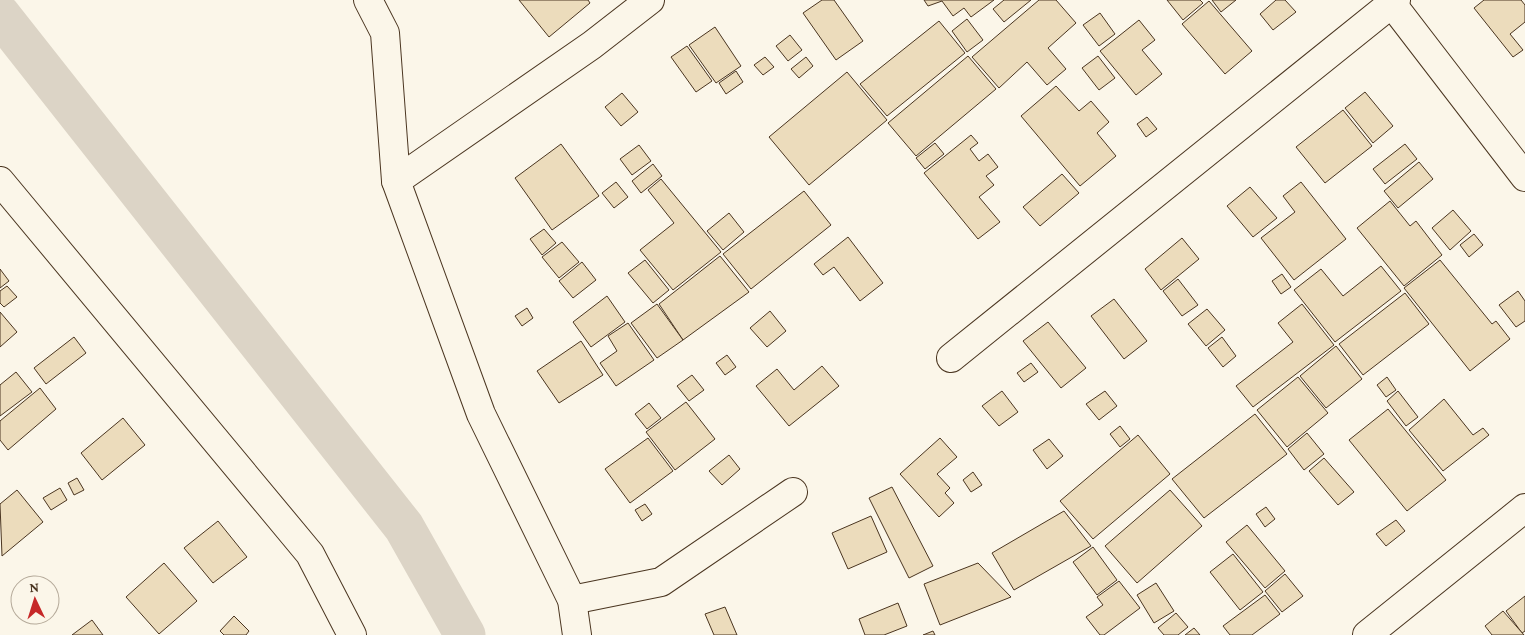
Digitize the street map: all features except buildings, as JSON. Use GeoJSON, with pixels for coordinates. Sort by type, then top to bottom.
{"type":"FeatureCollection","features":[{"type":"Feature","properties":{"kind":"street"},"geometry":{"type":"LineString","coordinates":[[368,0],[385,33],[396,181],[481,414],[572,600],[576,635]]}},
{"type":"Feature","properties":{"kind":"street"},"geometry":{"type":"LineString","coordinates":[[396,181],[592,45],[650,0]]}},
{"type":"Feature","properties":{"kind":"street"},"geometry":{"type":"LineString","coordinates":[[951,358],[1392,1],[1525,177]]}},
{"type":"Feature","properties":{"kind":"street"},"geometry":{"type":"LineString","coordinates":[[0,181],[310,554],[352,635]]}},
{"type":"Feature","properties":{"kind":"street"},"geometry":{"type":"LineString","coordinates":[[572,600],[661,582],[792,492]]}},
{"type":"Feature","properties":{"kind":"street"},"geometry":{"type":"LineString","coordinates":[[1367,635],[1525,508]]}},
{"type":"Feature","properties":{"kind":"waterway"},"geometry":{"type":"LineString","coordinates":[[0,15],[404,527],[465,635]]}}]}
